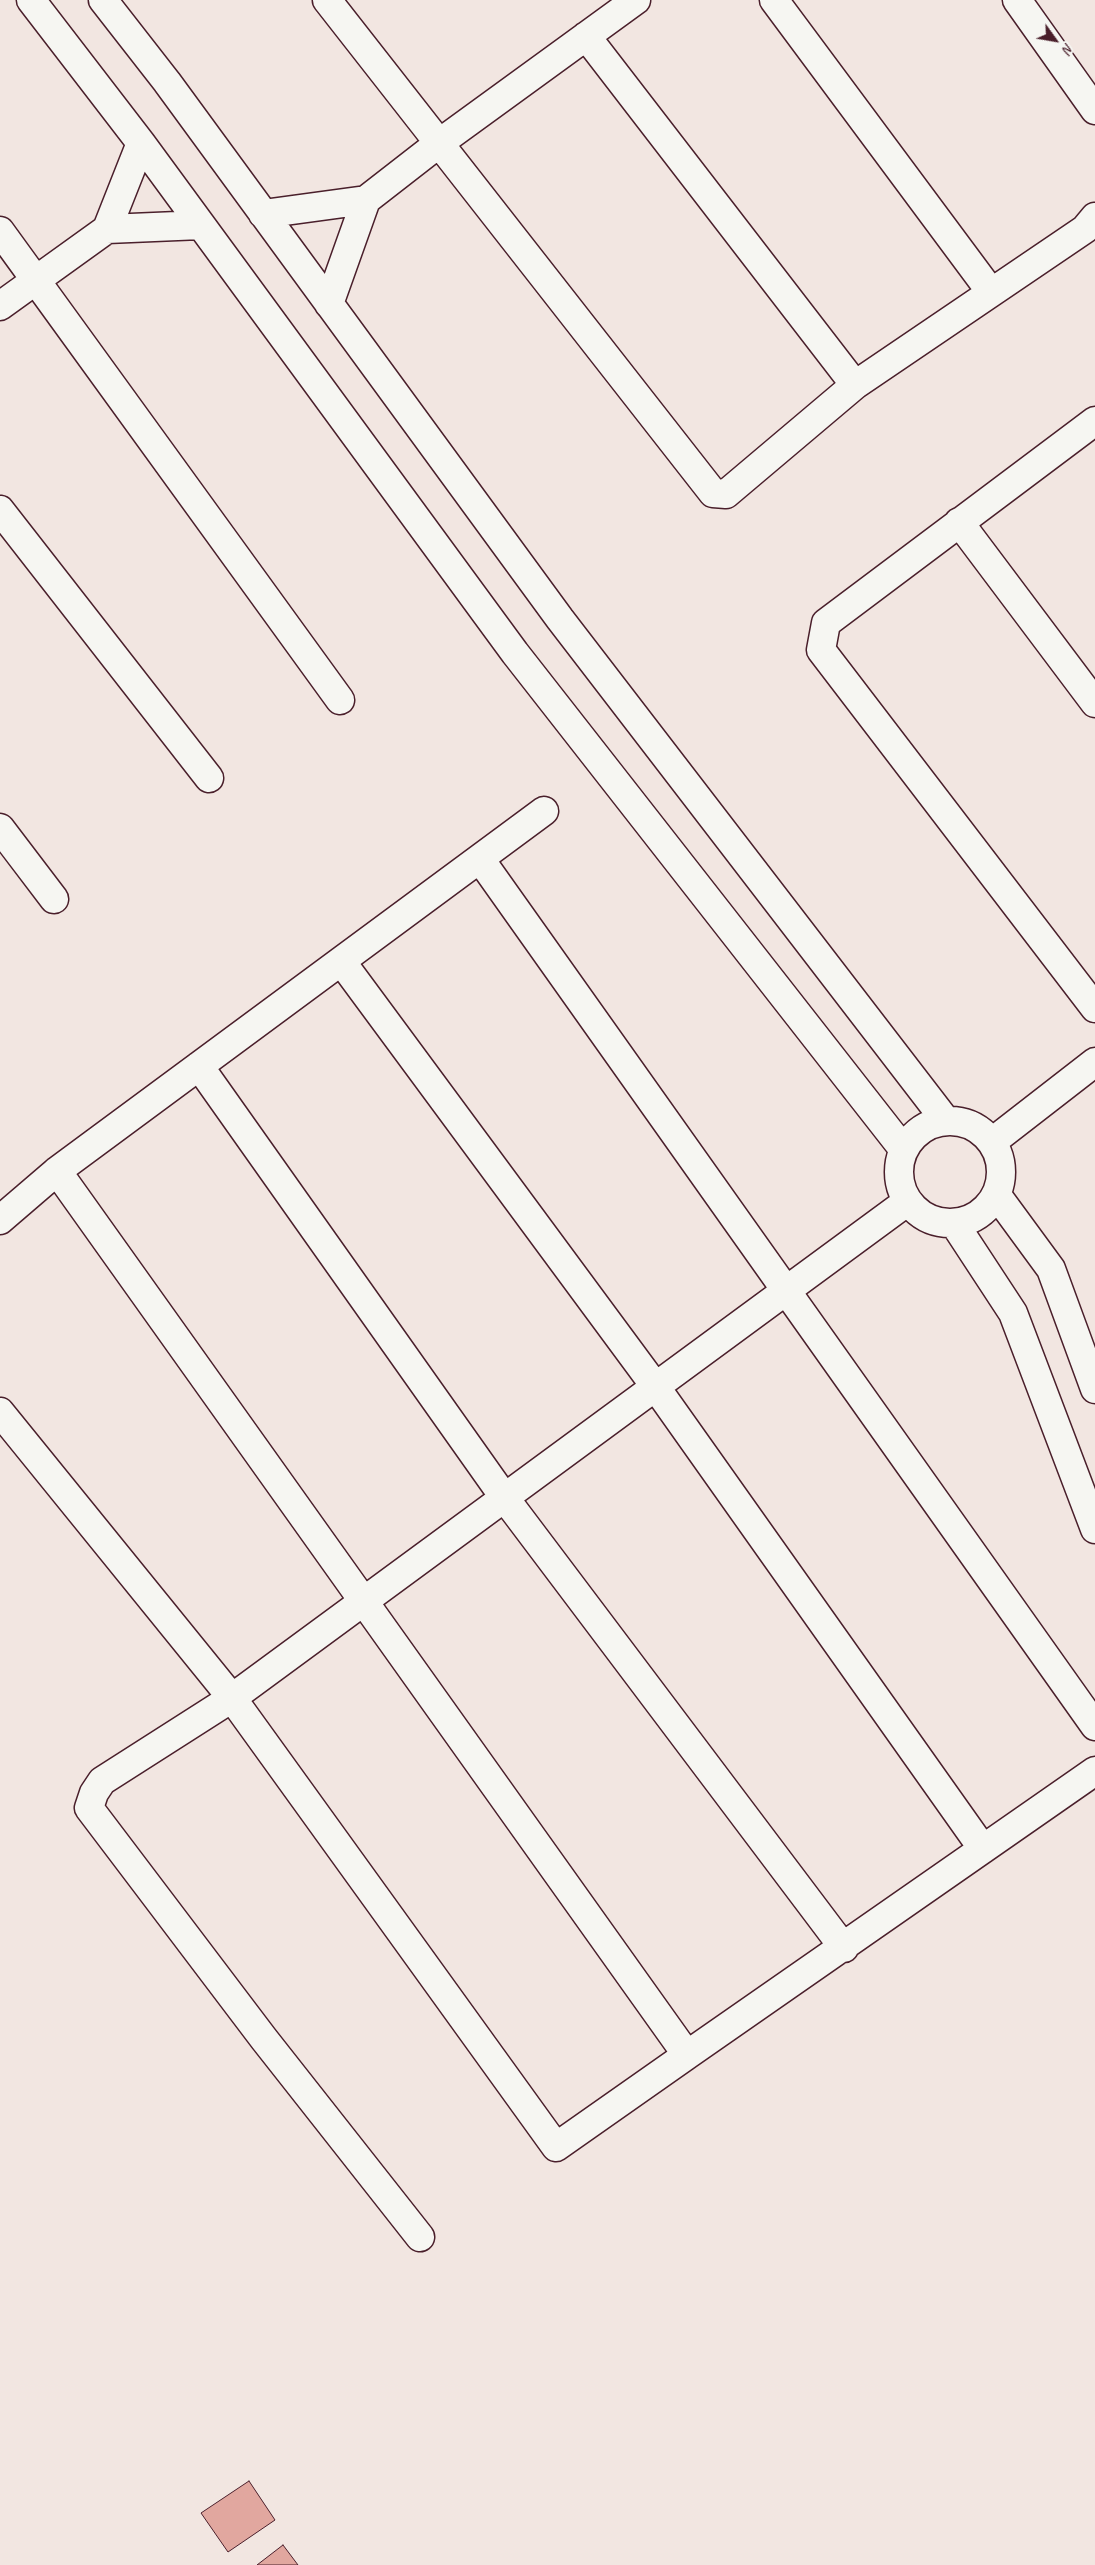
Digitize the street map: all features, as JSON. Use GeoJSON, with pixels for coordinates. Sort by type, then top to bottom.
{"type":"FeatureCollection","features":[{"type":"Feature","properties":{"kind":"street"},"geometry":{"type":"LineString","coordinates":[[31,0],[141,143],[515,652],[904,1150]]}},
{"type":"Feature","properties":{"kind":"street"},"geometry":{"type":"LineString","coordinates":[[103,0],[330,304],[560,619],[946,1121]]}},
{"type":"Feature","properties":{"kind":"street"},"geometry":{"type":"LineString","coordinates":[[327,0],[712,493],[726,494],[855,384],[1084,229],[1095,218]]}},
{"type":"Feature","properties":{"kind":"street"},"geometry":{"type":"LineString","coordinates":[[263,214],[366,200],[438,144],[636,0]]}},
{"type":"Feature","properties":{"kind":"street"},"geometry":{"type":"LineString","coordinates":[[774,0],[991,292]]}},
{"type":"Feature","properties":{"kind":"street"},"geometry":{"type":"LineString","coordinates":[[1017,0],[1095,110]]}},
{"type":"Feature","properties":{"kind":"street"},"geometry":{"type":"LineString","coordinates":[[586,36],[855,384]]}},
{"type":"Feature","properties":{"kind":"street"},"geometry":{"type":"LineString","coordinates":[[0,306],[107,229],[141,143]]}},
{"type":"Feature","properties":{"kind":"street"},"geometry":{"type":"LineString","coordinates":[[330,304],[366,200]]}},
{"type":"Feature","properties":{"kind":"street"},"geometry":{"type":"LineString","coordinates":[[107,229],[201,225]]}},
{"type":"Feature","properties":{"kind":"street"},"geometry":{"type":"LineString","coordinates":[[0,231],[340,700]]}},
{"type":"Feature","properties":{"kind":"street"},"geometry":{"type":"LineString","coordinates":[[1095,421],[826,623],[821,650],[1095,1008]]}},
{"type":"Feature","properties":{"kind":"street"},"geometry":{"type":"LineString","coordinates":[[0,510],[209,778]]}},
{"type":"Feature","properties":{"kind":"street"},"geometry":{"type":"LineString","coordinates":[[959,522],[1095,703]]}},
{"type":"Feature","properties":{"kind":"street"},"geometry":{"type":"LineString","coordinates":[[0,1220],[56,1171],[544,811]]}},
{"type":"Feature","properties":{"kind":"street"},"geometry":{"type":"LineString","coordinates":[[0,828],[54,899]]}},
{"type":"Feature","properties":{"kind":"street"},"geometry":{"type":"LineString","coordinates":[[480,859],[1095,1726]]}},
{"type":"Feature","properties":{"kind":"street"},"geometry":{"type":"LineString","coordinates":[[341,961],[655,1386],[983,1849]]}},
{"type":"Feature","properties":{"kind":"street"},"geometry":{"type":"LineString","coordinates":[[992,1142],[1095,1062]]}},
{"type":"Feature","properties":{"kind":"street"},"geometry":{"type":"LineString","coordinates":[[199,1066],[504,1497],[844,1948]]}},
{"type":"Feature","properties":{"kind":"street"},"geometry":{"type":"LineString","coordinates":[[946,1121],[963,1122],[980,1130],[992,1142],[999,1158],[1001,1176],[996,1194],[986,1208],[971,1218],[954,1222],[936,1221],[920,1213],[908,1201],[901,1185],[899,1167],[904,1150],[914,1136],[929,1126],[946,1121]]}},
{"type":"Feature","properties":{"kind":"street"},"geometry":{"type":"LineString","coordinates":[[56,1171],[687,2055]]}},
{"type":"Feature","properties":{"kind":"street"},"geometry":{"type":"LineString","coordinates":[[996,1194],[1051,1269],[1095,1388]]}},
{"type":"Feature","properties":{"kind":"street"},"geometry":{"type":"LineString","coordinates":[[420,2237],[264,2039],[89,1808],[94,1793],[102,1781],[232,1698],[908,1201]]}},
{"type":"Feature","properties":{"kind":"street"},"geometry":{"type":"LineString","coordinates":[[954,1222],[1013,1313],[1095,1530]]}},
{"type":"Feature","properties":{"kind":"street"},"geometry":{"type":"LineString","coordinates":[[0,1412],[232,1698],[556,2147],[844,1948],[1095,1771]]}},
{"type":"Feature","properties":{"kind":"building"},"geometry":{"type":"Polygon","coordinates":[[[249,2481],[275,2520],[228,2552],[201,2513],[249,2481]]]}},
{"type":"Feature","properties":{"kind":"building"},"geometry":{"type":"Polygon","coordinates":[[[283,2545],[298,2565],[257,2565],[283,2545]]]}}]}
